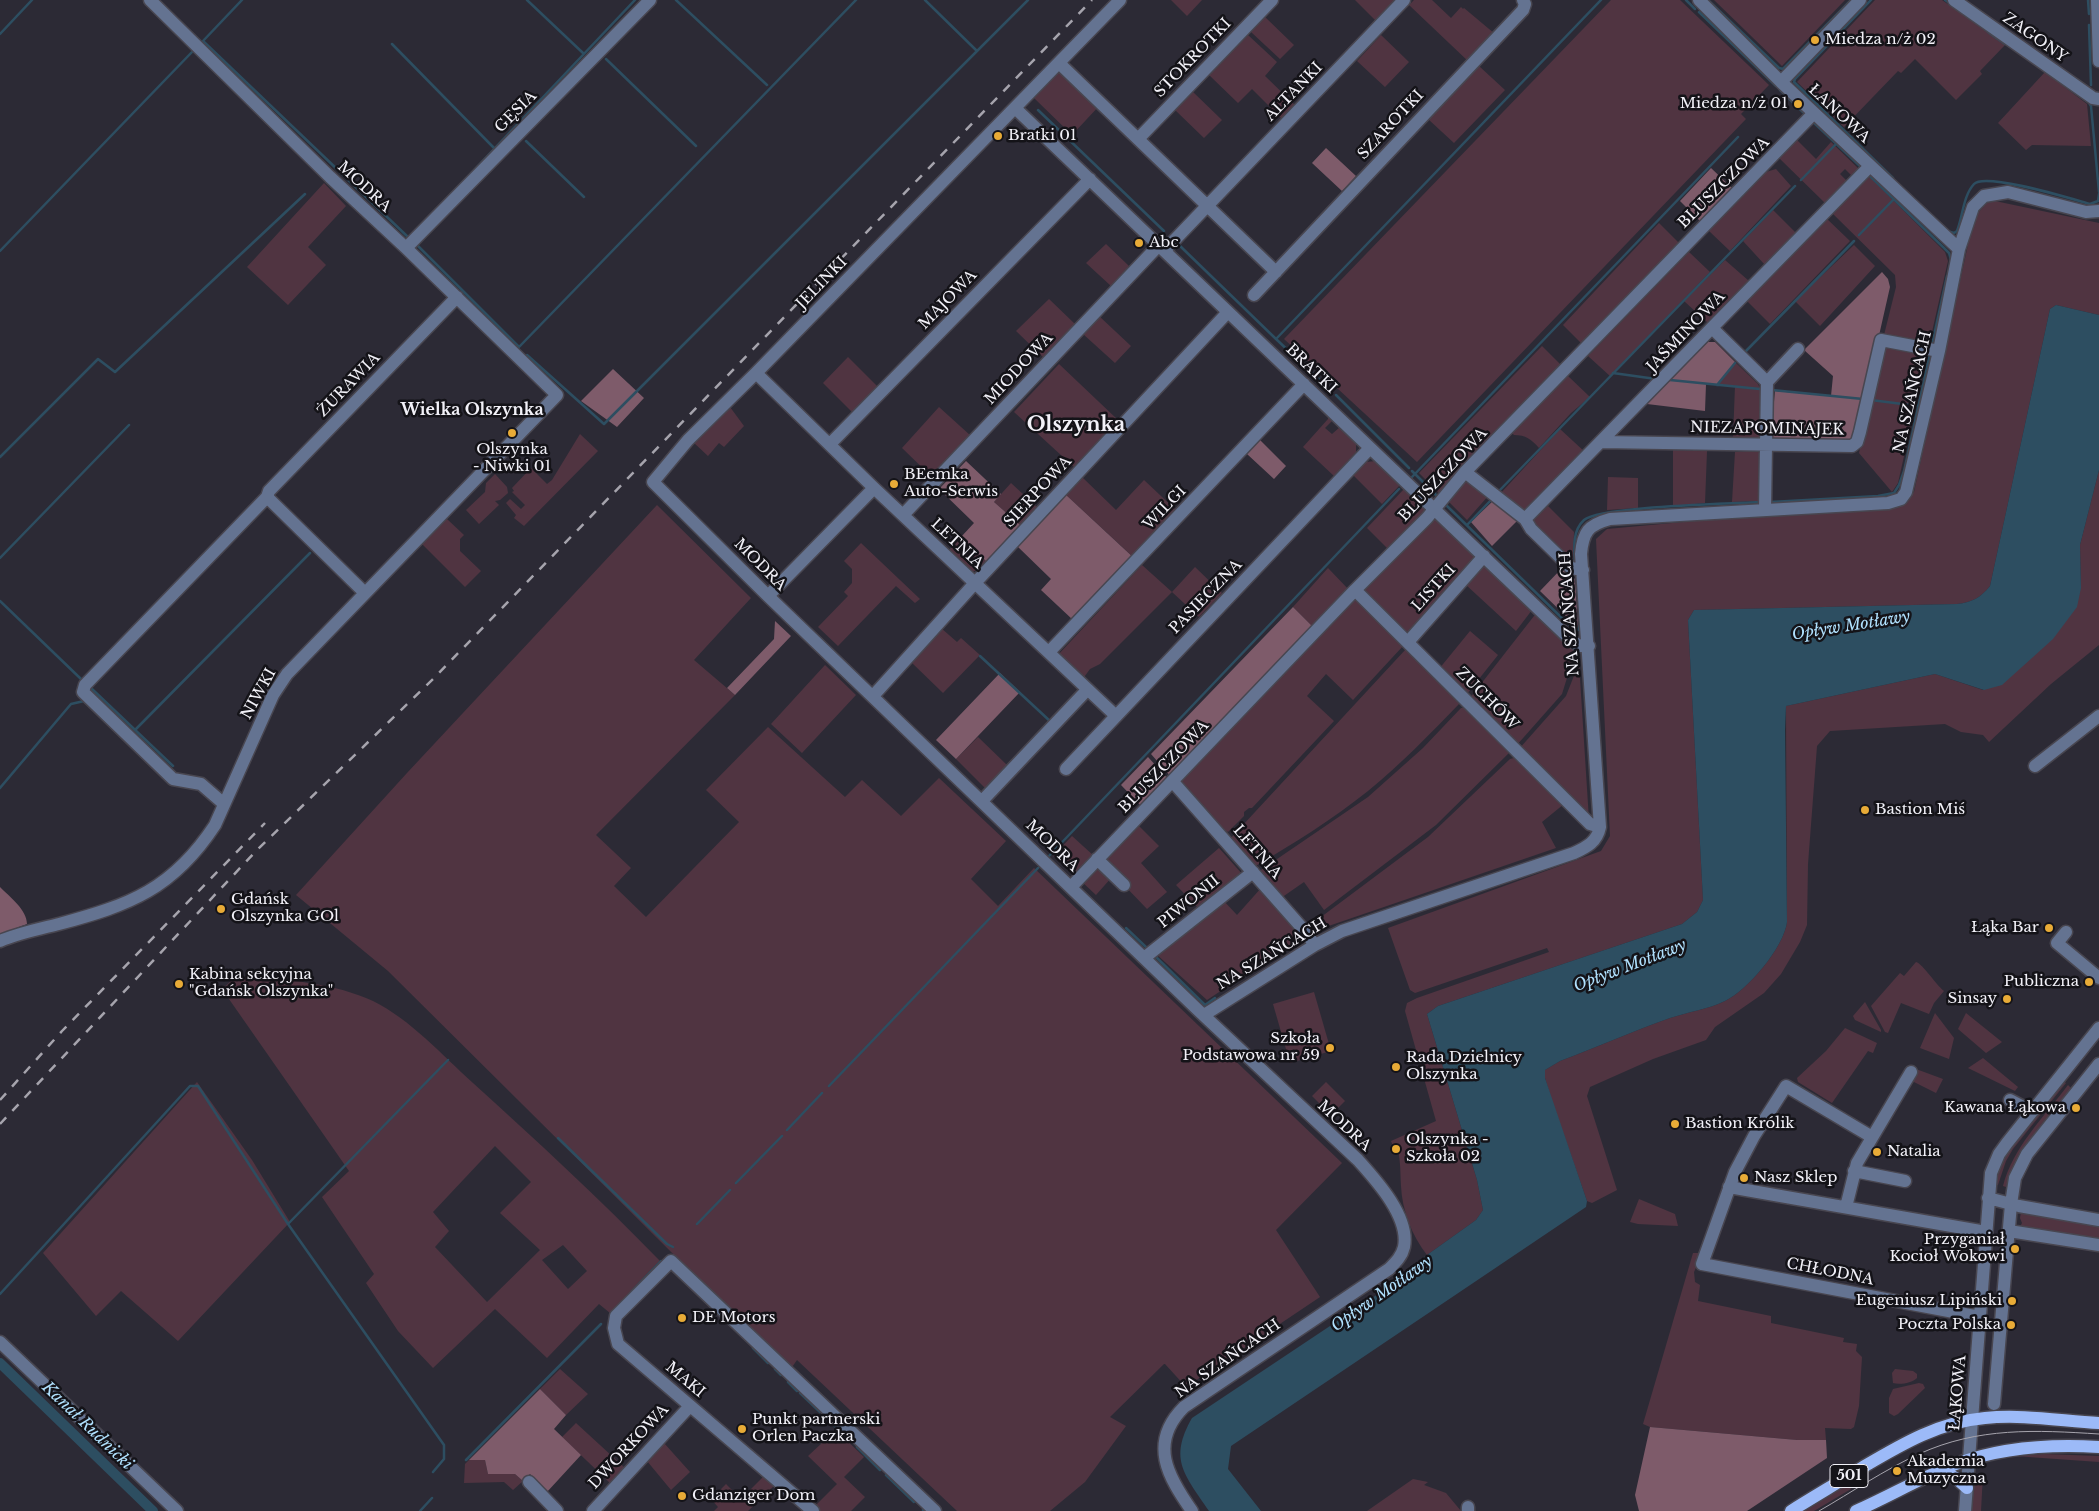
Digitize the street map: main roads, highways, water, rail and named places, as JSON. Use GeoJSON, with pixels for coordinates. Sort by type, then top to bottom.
{"type":"FeatureCollection","features":[{"type":"Feature","properties":{"kind":"main road","name":"501"},"geometry":{"type":"LineString","coordinates":[[1792,1511],[1912,1439],[1949,1424],[1972,1419],[2005,1417],[2099,1423]]}},
{"type":"Feature","properties":{"kind":"main road","name":"501"},"geometry":{"type":"LineString","coordinates":[[1856,1511],[1942,1470],[1970,1460],[2034,1447],[2075,1445],[2099,1447]]}},
{"type":"Feature","properties":{"kind":"main road"},"geometry":{"type":"LineString","coordinates":[[1942,1470],[1967,1488]]}},
{"type":"Feature","properties":{"kind":"water","name":"Opływ Motławy"},"geometry":{"type":"Polygon","coordinates":[[[2056,305],[2099,315],[2099,470],[2080,545],[2081,588],[2077,607],[2053,639],[2002,685],[1984,690],[1935,674],[1786,706],[1787,922],[1779,943],[1764,967],[1744,988],[1725,1001],[1642,1028],[1560,1061],[1545,1070],[1545,1078],[1587,1201],[1586,1207],[1231,1446],[1228,1469],[1261,1511],[1209,1511],[1182,1467],[1181,1445],[1192,1418],[1390,1286],[1420,1260],[1476,1220],[1483,1210],[1477,1180],[1427,1014],[1438,1006],[1682,924],[1697,912],[1703,900],[1688,620],[1694,610],[1957,604],[1972,601],[1983,594],[1990,586],[2050,309],[2056,305]]]}},
{"type":"Feature","properties":{"kind":"waterway"},"geometry":{"type":"LineString","coordinates":[[0,34],[32,0]]}},
{"type":"Feature","properties":{"kind":"waterway"},"geometry":{"type":"LineString","coordinates":[[242,0],[203,41],[409,238]]}},
{"type":"Feature","properties":{"kind":"waterway"},"geometry":{"type":"LineString","coordinates":[[527,0],[583,53]]}},
{"type":"Feature","properties":{"kind":"waterway"},"geometry":{"type":"LineString","coordinates":[[459,186],[635,0]]}},
{"type":"Feature","properties":{"kind":"waterway"},"geometry":{"type":"LineString","coordinates":[[676,0],[767,85]]}},
{"type":"Feature","properties":{"kind":"waterway"},"geometry":{"type":"LineString","coordinates":[[418,246],[519,347],[856,0]]}},
{"type":"Feature","properties":{"kind":"waterway"},"geometry":{"type":"LineString","coordinates":[[925,0],[977,51]]}},
{"type":"Feature","properties":{"kind":"waterway"},"geometry":{"type":"LineString","coordinates":[[527,355],[604,424],[1028,0]]}},
{"type":"Feature","properties":{"kind":"waterway"},"geometry":{"type":"LineString","coordinates":[[1330,390],[1276,339],[1601,0]]}},
{"type":"Feature","properties":{"kind":"waterway"},"geometry":{"type":"LineString","coordinates":[[1686,0],[1695,9]]}},
{"type":"Feature","properties":{"kind":"waterway"},"geometry":{"type":"LineString","coordinates":[[1708,0],[1779,68],[1783,69],[1851,0]]}},
{"type":"Feature","properties":{"kind":"waterway"},"geometry":{"type":"LineString","coordinates":[[1871,0],[1794,82],[1893,178]]}},
{"type":"Feature","properties":{"kind":"waterway"},"geometry":{"type":"LineString","coordinates":[[2088,0],[2089,14]]}},
{"type":"Feature","properties":{"kind":"waterway"},"geometry":{"type":"LineString","coordinates":[[1699,12],[1776,86]]}},
{"type":"Feature","properties":{"kind":"waterway"},"geometry":{"type":"LineString","coordinates":[[2089,25],[2091,85]]}},
{"type":"Feature","properties":{"kind":"waterway"},"geometry":{"type":"LineString","coordinates":[[1988,32],[2005,44]]}},
{"type":"Feature","properties":{"kind":"waterway"},"geometry":{"type":"LineString","coordinates":[[392,44],[494,148]]}},
{"type":"Feature","properties":{"kind":"waterway"},"geometry":{"type":"LineString","coordinates":[[0,251],[192,52]]}},
{"type":"Feature","properties":{"kind":"waterway"},"geometry":{"type":"LineString","coordinates":[[606,59],[696,146]]}},
{"type":"Feature","properties":{"kind":"waterway"},"geometry":{"type":"LineString","coordinates":[[1780,90],[1806,115]]}},
{"type":"Feature","properties":{"kind":"waterway"},"geometry":{"type":"LineString","coordinates":[[2088,101],[2091,106],[2099,192]]}},
{"type":"Feature","properties":{"kind":"waterway"},"geometry":{"type":"LineString","coordinates":[[1038,110],[1164,231]]}},
{"type":"Feature","properties":{"kind":"waterway"},"geometry":{"type":"LineString","coordinates":[[1811,120],[1861,167]]}},
{"type":"Feature","properties":{"kind":"waterway"},"geometry":{"type":"LineString","coordinates":[[1412,477],[1738,137]]}},
{"type":"Feature","properties":{"kind":"waterway"},"geometry":{"type":"LineString","coordinates":[[526,141],[584,197]]}},
{"type":"Feature","properties":{"kind":"waterway"},"geometry":{"type":"LineString","coordinates":[[1801,180],[1836,144]]}},
{"type":"Feature","properties":{"kind":"waterway"},"geometry":{"type":"LineString","coordinates":[[1869,175],[1949,253],[1951,260]]}},
{"type":"Feature","properties":{"kind":"waterway"},"geometry":{"type":"LineString","coordinates":[[1947,231],[1954,233],[1957,231],[1965,200],[1970,189],[1974,184],[1981,181],[2011,184],[2090,204],[2098,201],[2099,194]]}},
{"type":"Feature","properties":{"kind":"waterway"},"geometry":{"type":"LineString","coordinates":[[1499,491],[1795,186]]}},
{"type":"Feature","properties":{"kind":"waterway"},"geometry":{"type":"LineString","coordinates":[[0,457],[98,359],[115,372],[305,194]]}},
{"type":"Feature","properties":{"kind":"waterway"},"geometry":{"type":"LineString","coordinates":[[1859,235],[1894,199]]}},
{"type":"Feature","properties":{"kind":"waterway"},"geometry":{"type":"LineString","coordinates":[[1745,352],[1854,241]]}},
{"type":"Feature","properties":{"kind":"waterway"},"geometry":{"type":"LineString","coordinates":[[1178,244],[1276,339]]}},
{"type":"Feature","properties":{"kind":"waterway"},"geometry":{"type":"LineString","coordinates":[[1932,345],[1947,276]]}},
{"type":"Feature","properties":{"kind":"waterway"},"geometry":{"type":"LineString","coordinates":[[1771,502],[1878,496],[1894,493],[1904,471],[1930,354]]}},
{"type":"Feature","properties":{"kind":"waterway"},"geometry":{"type":"LineString","coordinates":[[1717,385],[1735,363]]}},
{"type":"Feature","properties":{"kind":"waterway"},"geometry":{"type":"LineString","coordinates":[[1613,373],[1656,379]]}},
{"type":"Feature","properties":{"kind":"waterway"},"geometry":{"type":"LineString","coordinates":[[1670,380],[1760,389]]}},
{"type":"Feature","properties":{"kind":"waterway"},"geometry":{"type":"LineString","coordinates":[[1772,390],[1863,399]]}},
{"type":"Feature","properties":{"kind":"waterway"},"geometry":{"type":"LineString","coordinates":[[1336,395],[1409,468]]}},
{"type":"Feature","properties":{"kind":"waterway"},"geometry":{"type":"LineString","coordinates":[[1871,400],[1918,406]]}},
{"type":"Feature","properties":{"kind":"waterway"},"geometry":{"type":"LineString","coordinates":[[0,558],[129,425]]}},
{"type":"Feature","properties":{"kind":"waterway"},"geometry":{"type":"LineString","coordinates":[[1412,471],[1436,495]]}},
{"type":"Feature","properties":{"kind":"waterway"},"geometry":{"type":"LineString","coordinates":[[1048,857],[1399,489]]}},
{"type":"Feature","properties":{"kind":"waterway"},"geometry":{"type":"LineString","coordinates":[[1467,525],[1492,499]]}},
{"type":"Feature","properties":{"kind":"waterway"},"geometry":{"type":"LineString","coordinates":[[1575,564],[1574,552],[1577,529],[1584,520],[1595,515],[1639,509],[1760,502]]}},
{"type":"Feature","properties":{"kind":"waterway"},"geometry":{"type":"LineString","coordinates":[[1446,505],[1566,622],[1576,630],[1578,630],[1580,625]]}},
{"type":"Feature","properties":{"kind":"waterway"},"geometry":{"type":"LineString","coordinates":[[135,730],[310,553]]}},
{"type":"Feature","properties":{"kind":"waterway"},"geometry":{"type":"LineString","coordinates":[[0,601],[81,679]]}},
{"type":"Feature","properties":{"kind":"waterway"},"geometry":{"type":"LineString","coordinates":[[980,656],[1051,722]]}},
{"type":"Feature","properties":{"kind":"waterway"},"geometry":{"type":"LineString","coordinates":[[92,689],[173,766]]}},
{"type":"Feature","properties":{"kind":"waterway"},"geometry":{"type":"LineString","coordinates":[[0,788],[71,704],[84,701]]}},
{"type":"Feature","properties":{"kind":"waterway"},"geometry":{"type":"LineString","coordinates":[[829,1086],[1038,868]]}},
{"type":"Feature","properties":{"kind":"waterway"},"geometry":{"type":"LineString","coordinates":[[1126,928],[1147,948]]}},
{"type":"Feature","properties":{"kind":"waterway"},"geometry":{"type":"LineString","coordinates":[[1155,956],[1205,1005],[1215,998]]}},
{"type":"Feature","properties":{"kind":"waterway"},"geometry":{"type":"LineString","coordinates":[[288,1224],[448,1060]]}},
{"type":"Feature","properties":{"kind":"waterway"},"geometry":{"type":"LineString","coordinates":[[0,1294],[190,1086],[198,1086],[288,1224],[444,1445],[444,1459],[433,1472]]}},
{"type":"Feature","properties":{"kind":"waterway"},"geometry":{"type":"LineString","coordinates":[[787,1130],[822,1093]]}},
{"type":"Feature","properties":{"kind":"waterway"},"geometry":{"type":"LineString","coordinates":[[736,1183],[782,1136]]}},
{"type":"Feature","properties":{"kind":"waterway"},"geometry":{"type":"LineString","coordinates":[[558,1138],[667,1244],[673,1247]]}},
{"type":"Feature","properties":{"kind":"waterway"},"geometry":{"type":"LineString","coordinates":[[697,1224],[730,1190]]}},
{"type":"Feature","properties":{"kind":"waterway"},"geometry":{"type":"LineString","coordinates":[[632,1291],[661,1261]]}},
{"type":"Feature","properties":{"kind":"waterway"},"geometry":{"type":"LineString","coordinates":[[466,1460],[601,1324]]}},
{"type":"Feature","properties":{"kind":"waterway"},"geometry":{"type":"LineString","coordinates":[[753,1348],[768,1363]]}},
{"type":"Feature","properties":{"kind":"waterway","name":"Kanał Rudnicki"},"geometry":{"type":"LineString","coordinates":[[0,1363],[153,1511]]}},
{"type":"Feature","properties":{"kind":"waterway"},"geometry":{"type":"LineString","coordinates":[[775,1369],[781,1375]]}},
{"type":"Feature","properties":{"kind":"waterway"},"geometry":{"type":"LineString","coordinates":[[788,1382],[797,1391]]}},
{"type":"Feature","properties":{"kind":"waterway"},"geometry":{"type":"LineString","coordinates":[[800,1393],[820,1412]]}},
{"type":"Feature","properties":{"kind":"waterway"},"geometry":{"type":"LineString","coordinates":[[828,1420],[848,1438]]}},
{"type":"Feature","properties":{"kind":"waterway"},"geometry":{"type":"LineString","coordinates":[[857,1447],[880,1470]]}},
{"type":"Feature","properties":{"kind":"waterway"},"geometry":{"type":"LineString","coordinates":[[886,1475],[914,1502]]}},
{"type":"Feature","properties":{"kind":"waterway"},"geometry":{"type":"LineString","coordinates":[[420,1511],[432,1498]]}},
{"type":"Feature","properties":{"kind":"tram line"},"geometry":{"type":"LineString","coordinates":[[1819,1511],[1906,1460],[1941,1445],[1963,1439],[2008,1432],[2099,1434]]}},
{"type":"Feature","properties":{"kind":"railway"},"geometry":{"type":"LineString","coordinates":[[0,1124],[256,851],[434,678],[1092,0]]}},
{"type":"Feature","properties":{"kind":"railway"},"geometry":{"type":"LineString","coordinates":[[0,1100],[62,1031],[265,823]]}},
{"type":"Feature","properties":{"kind":"place","name":"Miedza n/ż 02"},"geometry":{"type":"Point","coordinates":[1815,40]}},
{"type":"Feature","properties":{"kind":"place","name":"Miedza n/ż 01"},"geometry":{"type":"Point","coordinates":[1798,104]}},
{"type":"Feature","properties":{"kind":"place","name":"Bratki 01"},"geometry":{"type":"Point","coordinates":[998,136]}},
{"type":"Feature","properties":{"kind":"place","name":"Abc"},"geometry":{"type":"Point","coordinates":[1139,243]}},
{"type":"Feature","properties":{"kind":"place","name":"Olszynka - Niwki 01"},"geometry":{"type":"Point","coordinates":[512,433]}},
{"type":"Feature","properties":{"kind":"place","name":"BEemka Auto-Serwis"},"geometry":{"type":"Point","coordinates":[894,484]}},
{"type":"Feature","properties":{"kind":"place","name":"Bastion Miś"},"geometry":{"type":"Point","coordinates":[1865,810]}},
{"type":"Feature","properties":{"kind":"place","name":"Gdańsk Olszynka GOl"},"geometry":{"type":"Point","coordinates":[221,909]}},
{"type":"Feature","properties":{"kind":"place","name":"Łąka Bar"},"geometry":{"type":"Point","coordinates":[2049,928]}},
{"type":"Feature","properties":{"kind":"place","name":"Publiczna"},"geometry":{"type":"Point","coordinates":[2089,982]}},
{"type":"Feature","properties":{"kind":"place","name":"Kabina sekcyjna \"Gdańsk Olszynka\""},"geometry":{"type":"Point","coordinates":[179,984]}},
{"type":"Feature","properties":{"kind":"place","name":"Sinsay"},"geometry":{"type":"Point","coordinates":[2007,999]}},
{"type":"Feature","properties":{"kind":"place","name":"Szkoła Podstawowa nr 59"},"geometry":{"type":"Point","coordinates":[1330,1048]}},
{"type":"Feature","properties":{"kind":"place","name":"Rada Dzielnicy Olszynka"},"geometry":{"type":"Point","coordinates":[1396,1067]}},
{"type":"Feature","properties":{"kind":"place","name":"Kawana Łąkowa"},"geometry":{"type":"Point","coordinates":[2076,1108]}},
{"type":"Feature","properties":{"kind":"place","name":"Bastion Królik"},"geometry":{"type":"Point","coordinates":[1675,1124]}},
{"type":"Feature","properties":{"kind":"place","name":"Olszynka - Szkoła 02"},"geometry":{"type":"Point","coordinates":[1396,1149]}},
{"type":"Feature","properties":{"kind":"place","name":"Natalia"},"geometry":{"type":"Point","coordinates":[1877,1152]}},
{"type":"Feature","properties":{"kind":"place","name":"Nasz Sklep"},"geometry":{"type":"Point","coordinates":[1744,1178]}},
{"type":"Feature","properties":{"kind":"place","name":"Przyganiał Kocioł Wokowi"},"geometry":{"type":"Point","coordinates":[2015,1249]}},
{"type":"Feature","properties":{"kind":"place","name":"Eugeniusz Lipiński"},"geometry":{"type":"Point","coordinates":[2012,1301]}},
{"type":"Feature","properties":{"kind":"place","name":"DE Motors"},"geometry":{"type":"Point","coordinates":[682,1318]}},
{"type":"Feature","properties":{"kind":"place","name":"Poczta Polska"},"geometry":{"type":"Point","coordinates":[2011,1325]}},
{"type":"Feature","properties":{"kind":"place","name":"Punkt partnerski Orlen Paczka"},"geometry":{"type":"Point","coordinates":[742,1429]}},
{"type":"Feature","properties":{"kind":"place","name":"Akademia Muzyczna"},"geometry":{"type":"Point","coordinates":[1897,1471]}},
{"type":"Feature","properties":{"kind":"place","name":"Gdanziger Dom"},"geometry":{"type":"Point","coordinates":[682,1496]}},
{"type":"Feature","properties":{"kind":"district","name":"Wielka Olszynka"},"geometry":{"type":"Point","coordinates":[472,410]}},
{"type":"Feature","properties":{"kind":"district","name":"Olszynka"},"geometry":{"type":"Point","coordinates":[1076,425]}}]}
